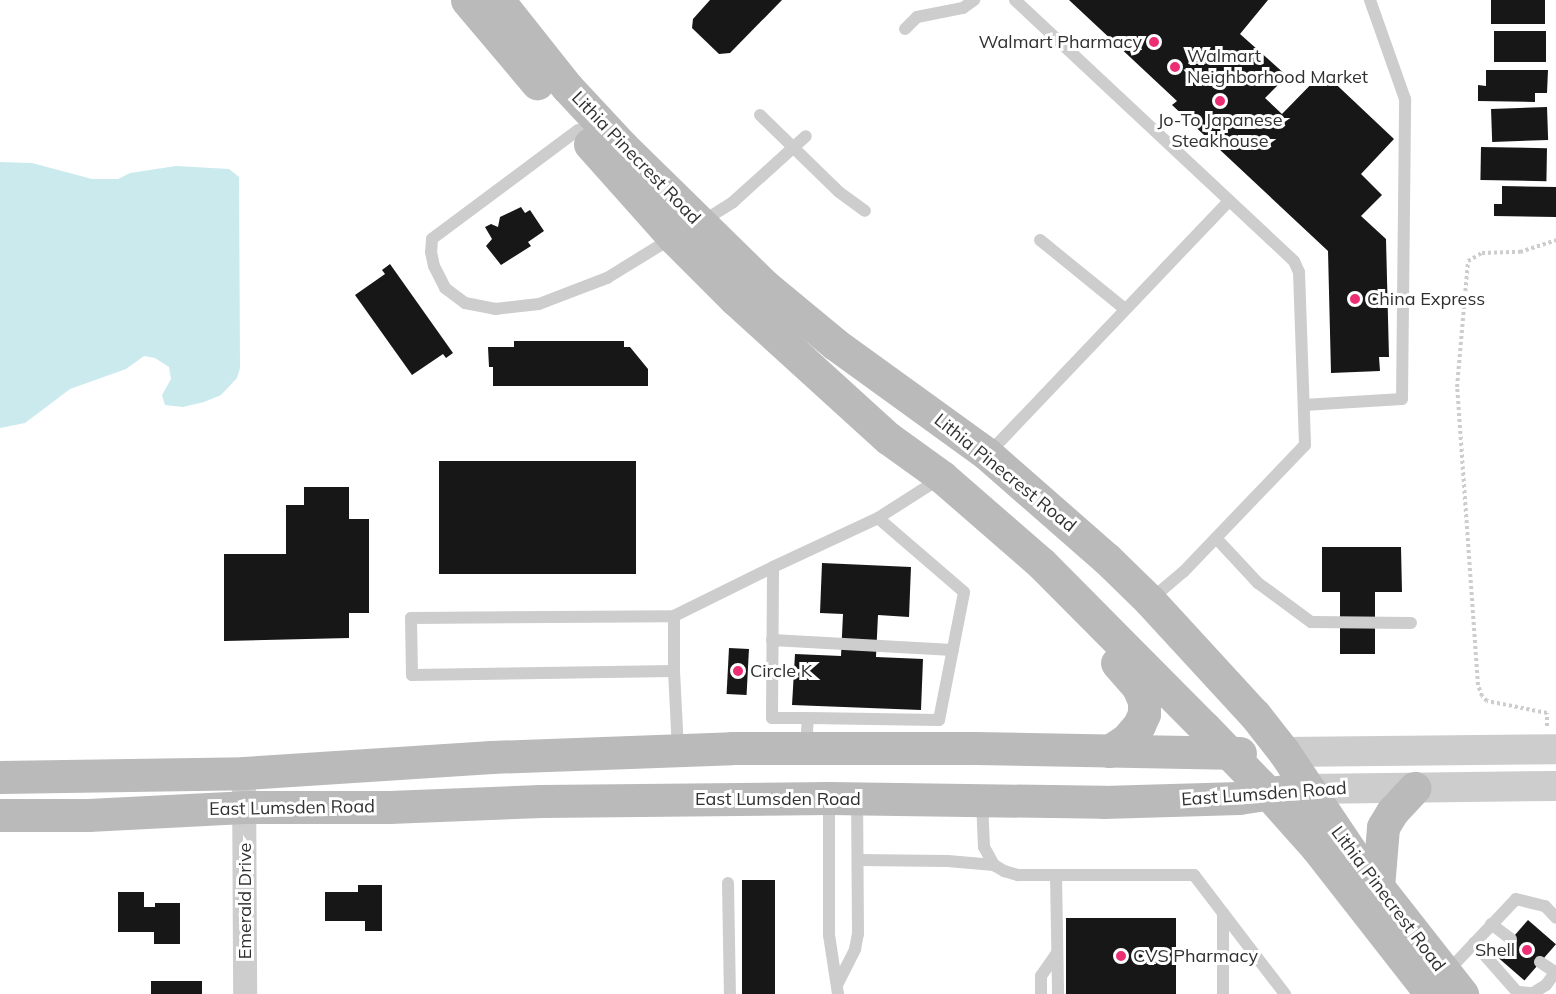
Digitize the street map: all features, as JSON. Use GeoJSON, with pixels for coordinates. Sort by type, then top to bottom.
{"type":"FeatureCollection","features":[{"type":"Feature","properties":{"kind":"main road","name":"Lithia Pinecrest Road"},"geometry":{"type":"LineString","coordinates":[[467,0],[578,130],[686,230],[765,286],[835,344],[987,454],[1083,537],[1149,601],[1255,715],[1284,752],[1306,789],[1378,887],[1438,989]]}},
{"type":"Feature","properties":{"kind":"main road","name":"Lithia Pinecrest Road"},"geometry":{"type":"LineString","coordinates":[[498,0],[686,230],[735,299],[888,438],[942,477],[1041,563],[1269,794],[1438,989]]}},
{"type":"Feature","properties":{"kind":"main road"},"geometry":{"type":"LineString","coordinates":[[1041,563],[1037,578],[1040,589],[1112,658],[1138,687],[1144,701],[1144,714],[1139,725],[1126,740],[1109,751]]}},
{"type":"Feature","properties":{"kind":"main road","name":"East Lumsden Road"},"geometry":{"type":"LineString","coordinates":[[0,777],[244,773],[491,757],[758,748],[807,733],[1109,751],[1228,754],[1284,752]]}},
{"type":"Feature","properties":{"kind":"main road"},"geometry":{"type":"LineString","coordinates":[[541,801],[581,777],[597,773],[753,765],[758,761],[758,748]]}},
{"type":"Feature","properties":{"kind":"main road"},"geometry":{"type":"LineString","coordinates":[[1378,887],[1383,828],[1392,812],[1414,788]]}},
{"type":"Feature","properties":{"kind":"main road","name":"East Lumsden Road"},"geometry":{"type":"LineString","coordinates":[[0,815],[88,815],[244,807],[389,807],[541,801],[843,798],[1082,803],[1201,800],[1306,789]]}},
{"type":"Feature","properties":{"kind":"main road"},"geometry":{"type":"LineString","coordinates":[[1201,800],[1272,822],[1317,848]]}},
{"type":"Feature","properties":{"kind":"street","name":"East Lumsden Road"},"geometry":{"type":"LineString","coordinates":[[1284,752],[1552,739]]}},
{"type":"Feature","properties":{"kind":"street","name":"Emerald Drive"},"geometry":{"type":"LineString","coordinates":[[244,773],[245,994]]}},
{"type":"Feature","properties":{"kind":"street","name":"East Lumsden Road"},"geometry":{"type":"LineString","coordinates":[[1306,789],[1556,786]]}},
{"type":"Feature","properties":{"kind":"lane"},"geometry":{"type":"LineString","coordinates":[[905,28],[917,17],[963,8],[974,0]]}},
{"type":"Feature","properties":{"kind":"lane"},"geometry":{"type":"LineString","coordinates":[[1015,0],[1297,265],[1300,280],[1305,445],[1183,572],[1149,601]]}},
{"type":"Feature","properties":{"kind":"lane"},"geometry":{"type":"LineString","coordinates":[[1304,405],[1402,399],[1406,99],[1370,0]]}},
{"type":"Feature","properties":{"kind":"lane"},"geometry":{"type":"LineString","coordinates":[[760,115],[839,192],[865,211]]}},
{"type":"Feature","properties":{"kind":"lane"},"geometry":{"type":"LineString","coordinates":[[578,130],[432,239],[434,266],[445,288],[465,303],[495,309],[539,304],[607,278],[733,202],[806,136]]}},
{"type":"Feature","properties":{"kind":"lane"},"geometry":{"type":"LineString","coordinates":[[987,454],[1229,201]]}},
{"type":"Feature","properties":{"kind":"lane"},"geometry":{"type":"LineString","coordinates":[[1040,240],[1125,309]]}},
{"type":"Feature","properties":{"kind":"lane"},"geometry":{"type":"LineString","coordinates":[[674,671],[412,675],[411,618],[674,616],[879,518],[942,477]]}},
{"type":"Feature","properties":{"kind":"lane"},"geometry":{"type":"LineString","coordinates":[[773,567],[772,718],[807,733],[939,720],[964,592],[879,518]]}},
{"type":"Feature","properties":{"kind":"lane"},"geometry":{"type":"LineString","coordinates":[[1216,538],[1258,583],[1311,622],[1412,622]]}},
{"type":"Feature","properties":{"kind":"lane"},"geometry":{"type":"LineString","coordinates":[[674,616],[678,750]]}},
{"type":"Feature","properties":{"kind":"lane"},"geometry":{"type":"LineString","coordinates":[[772,640],[953,650]]}},
{"type":"Feature","properties":{"kind":"lane"},"geometry":{"type":"LineString","coordinates":[[838,989],[855,949],[858,934],[858,860],[843,798]]}},
{"type":"Feature","properties":{"kind":"lane"},"geometry":{"type":"LineString","coordinates":[[838,989],[830,935],[843,798]]}},
{"type":"Feature","properties":{"kind":"lane"},"geometry":{"type":"LineString","coordinates":[[982,801],[984,847],[994,865]]}},
{"type":"Feature","properties":{"kind":"lane"},"geometry":{"type":"LineString","coordinates":[[858,860],[948,861],[994,865],[1018,875],[1194,875],[1285,994]]}},
{"type":"Feature","properties":{"kind":"lane"},"geometry":{"type":"LineString","coordinates":[[1056,875],[1058,994]]}},
{"type":"Feature","properties":{"kind":"lane"},"geometry":{"type":"LineString","coordinates":[[728,883],[730,994]]}},
{"type":"Feature","properties":{"kind":"lane"},"geometry":{"type":"LineString","coordinates":[[1438,989],[1474,943],[1516,899],[1545,906],[1556,918]]}},
{"type":"Feature","properties":{"kind":"lane"},"geometry":{"type":"LineString","coordinates":[[1223,913],[1223,994]]}},
{"type":"Feature","properties":{"kind":"lane"},"geometry":{"type":"LineString","coordinates":[[1491,924],[1511,939]]}},
{"type":"Feature","properties":{"kind":"lane"},"geometry":{"type":"LineString","coordinates":[[1474,943],[1517,992],[1533,993],[1546,985],[1556,972],[1540,962]]}},
{"type":"Feature","properties":{"kind":"lane"},"geometry":{"type":"LineString","coordinates":[[1041,994],[1041,976],[1057,953]]}},
{"type":"Feature","properties":{"kind":"path"},"geometry":{"type":"LineString","coordinates":[[1552,739],[1547,713],[1487,701],[1482,696],[1478,685],[1457,387],[1468,261],[1482,253],[1520,252],[1556,240]]}},
{"type":"Feature","properties":{"kind":"water"},"geometry":{"type":"Polygon","coordinates":[[[0,162],[32,163],[92,179],[118,179],[130,173],[176,166],[229,169],[239,177],[240,368],[237,378],[221,395],[183,407],[165,405],[162,395],[171,379],[169,367],[155,358],[144,356],[126,369],[70,389],[25,423],[0,428],[0,162]]]}},
{"type":"Feature","properties":{"kind":"building"},"geometry":{"type":"Polygon","coordinates":[[[710,0],[782,0],[730,53],[719,54],[692,28],[693,19],[710,0]]]}},
{"type":"Feature","properties":{"kind":"building"},"geometry":{"type":"Polygon","coordinates":[[[1069,0],[1268,0],[1240,34],[1287,76],[1265,98],[1282,114],[1323,72],[1394,139],[1361,174],[1382,195],[1361,216],[1386,239],[1389,357],[1379,357],[1380,371],[1331,373],[1328,251],[1172,105],[1177,101],[1069,0]]]}},
{"type":"Feature","properties":{"kind":"building"},"geometry":{"type":"Polygon","coordinates":[[[1491,0],[1545,0],[1545,24],[1491,24],[1491,0]]]}},
{"type":"Feature","properties":{"kind":"building"},"geometry":{"type":"Polygon","coordinates":[[[1494,31],[1546,31],[1546,62],[1494,62],[1494,31]]]}},
{"type":"Feature","properties":{"kind":"building"},"geometry":{"type":"Polygon","coordinates":[[[1486,70],[1548,70],[1547,93],[1535,93],[1535,102],[1478,101],[1478,85],[1486,86],[1486,70]]]}},
{"type":"Feature","properties":{"kind":"building"},"geometry":{"type":"Polygon","coordinates":[[[1547,107],[1548,140],[1492,142],[1491,109],[1547,107]]]}},
{"type":"Feature","properties":{"kind":"building"},"geometry":{"type":"Polygon","coordinates":[[[1481,147],[1547,148],[1546,181],[1480,180],[1481,147]]]}},
{"type":"Feature","properties":{"kind":"building"},"geometry":{"type":"Polygon","coordinates":[[[1502,186],[1556,187],[1556,217],[1494,216],[1494,204],[1502,204],[1502,186]]]}},
{"type":"Feature","properties":{"kind":"building"},"geometry":{"type":"Polygon","coordinates":[[[521,207],[525,213],[530,210],[544,231],[528,242],[531,246],[501,265],[486,246],[492,239],[485,227],[491,224],[498,227],[500,217],[521,207]]]}},
{"type":"Feature","properties":{"kind":"building"},"geometry":{"type":"Polygon","coordinates":[[[390,264],[453,353],[446,358],[443,354],[412,375],[355,295],[385,274],[382,270],[390,264]]]}},
{"type":"Feature","properties":{"kind":"building"},"geometry":{"type":"Polygon","coordinates":[[[514,341],[624,341],[624,347],[630,347],[648,369],[648,386],[493,386],[493,367],[489,367],[488,347],[514,347],[514,341]]]}},
{"type":"Feature","properties":{"kind":"building"},"geometry":{"type":"Polygon","coordinates":[[[439,461],[636,461],[636,574],[439,574],[439,461]]]}},
{"type":"Feature","properties":{"kind":"building"},"geometry":{"type":"Polygon","coordinates":[[[304,487],[349,487],[349,519],[369,519],[369,613],[349,613],[349,638],[224,641],[224,554],[286,554],[286,505],[304,505],[304,487]]]}},
{"type":"Feature","properties":{"kind":"building"},"geometry":{"type":"Polygon","coordinates":[[[1322,547],[1401,547],[1402,592],[1375,592],[1375,654],[1340,654],[1340,592],[1322,592],[1322,547]]]}},
{"type":"Feature","properties":{"kind":"building"},"geometry":{"type":"Polygon","coordinates":[[[822,563],[911,567],[909,617],[878,615],[876,657],[923,659],[921,710],[792,705],[795,654],[841,656],[843,614],[820,613],[822,563]]]}},
{"type":"Feature","properties":{"kind":"building","name":"Circle K"},"geometry":{"type":"Polygon","coordinates":[[[729,648],[749,649],[747,695],[727,694],[729,648]]]}},
{"type":"Feature","properties":{"kind":"building"},"geometry":{"type":"Polygon","coordinates":[[[742,880],[775,880],[775,994],[742,994],[742,880]]]}},
{"type":"Feature","properties":{"kind":"building"},"geometry":{"type":"Polygon","coordinates":[[[358,885],[382,885],[382,931],[365,931],[365,921],[325,921],[325,892],[358,892],[358,885]]]}},
{"type":"Feature","properties":{"kind":"building"},"geometry":{"type":"Polygon","coordinates":[[[118,892],[144,892],[144,907],[155,907],[155,903],[180,903],[180,944],[154,944],[154,932],[118,932],[118,892]]]}},
{"type":"Feature","properties":{"kind":"building","name":"CVS Pharmacy"},"geometry":{"type":"Polygon","coordinates":[[[1066,918],[1176,918],[1176,994],[1066,994],[1066,918]]]}},
{"type":"Feature","properties":{"kind":"building","name":"Shell"},"geometry":{"type":"Polygon","coordinates":[[[1528,920],[1556,944],[1524,981],[1497,956],[1528,920]]]}},
{"type":"Feature","properties":{"kind":"building"},"geometry":{"type":"Polygon","coordinates":[[[151,981],[202,981],[202,994],[151,994],[151,981]]]}},
{"type":"Feature","properties":{"kind":"place","name":"Walmart Pharmacy"},"geometry":{"type":"Point","coordinates":[1154,42]}},
{"type":"Feature","properties":{"kind":"place","name":"Walmart Neighborhood Market"},"geometry":{"type":"Point","coordinates":[1175,67]}},
{"type":"Feature","properties":{"kind":"place","name":"Jo-To Japanese Steakhouse"},"geometry":{"type":"Point","coordinates":[1220,101]}},
{"type":"Feature","properties":{"kind":"place","name":"China Express"},"geometry":{"type":"Point","coordinates":[1355,299]}},
{"type":"Feature","properties":{"kind":"place","name":"Circle K"},"geometry":{"type":"Point","coordinates":[738,671]}},
{"type":"Feature","properties":{"kind":"place","name":"Shell"},"geometry":{"type":"Point","coordinates":[1527,950]}},
{"type":"Feature","properties":{"kind":"place","name":"CVS Pharmacy"},"geometry":{"type":"Point","coordinates":[1121,956]}}]}
